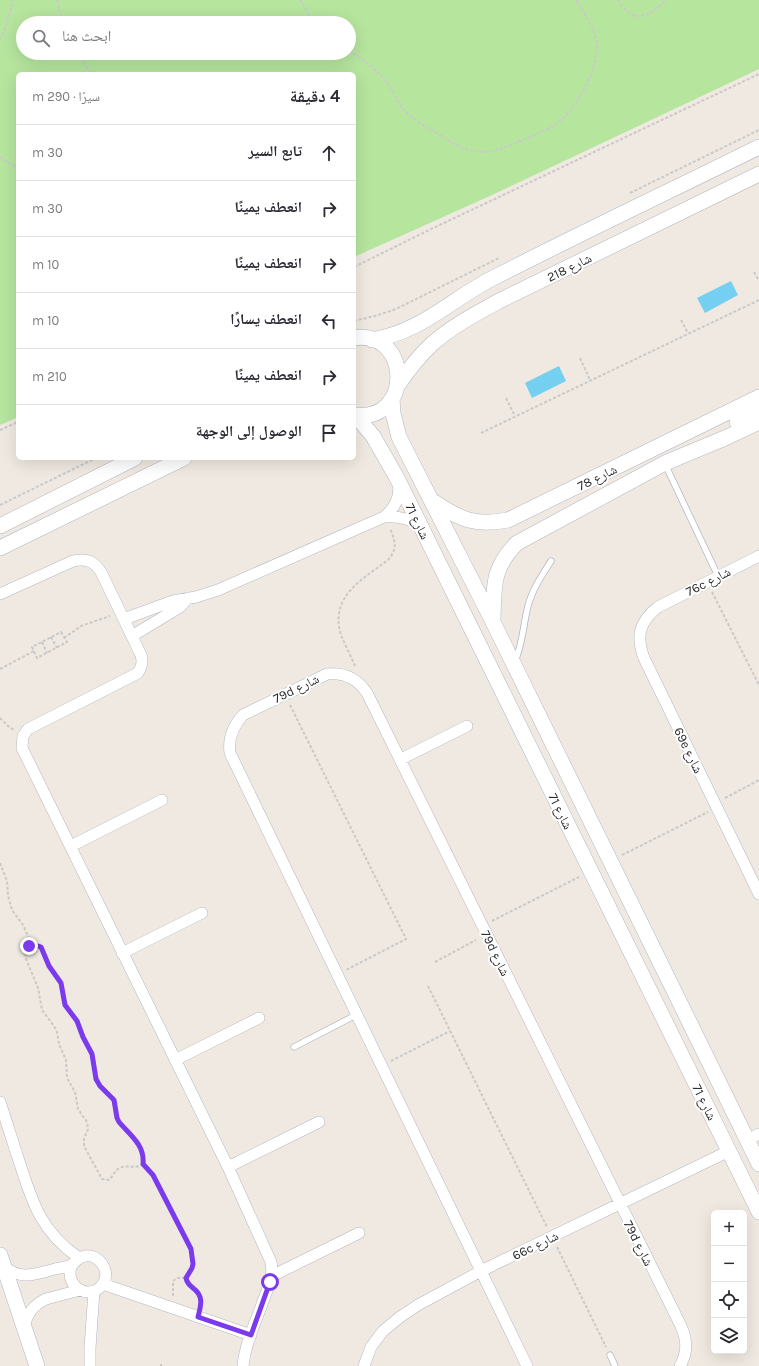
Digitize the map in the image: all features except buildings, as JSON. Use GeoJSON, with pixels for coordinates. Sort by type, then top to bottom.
{"type":"FeatureCollection","features":[{"type":"Feature","properties":{"kind":"street"},"geometry":{"type":"LineString","coordinates":[[372,340],[413,328],[491,279],[759,147]]}},
{"type":"Feature","properties":{"kind":"street","name":"شارع 218"},"geometry":{"type":"LineString","coordinates":[[398,385],[416,361],[433,344],[450,330],[481,311],[759,174]]}},
{"type":"Feature","properties":{"kind":"street"},"geometry":{"type":"LineString","coordinates":[[356,338],[372,340],[386,348],[396,361],[399,377],[398,385],[392,400],[387,405],[376,413],[356,416]]}},
{"type":"Feature","properties":{"kind":"street","name":"شارع 71"},"geometry":{"type":"LineString","coordinates":[[392,400],[392,412],[399,437],[493,622],[610,861],[753,1137],[759,1164]]}},
{"type":"Feature","properties":{"kind":"street"},"geometry":{"type":"LineString","coordinates":[[713,444],[723,430],[759,401]]}},
{"type":"Feature","properties":{"kind":"street","name":"شارع 78"},"geometry":{"type":"LineString","coordinates":[[432,501],[452,514],[465,520],[479,523],[494,523],[508,520],[759,401]]}},
{"type":"Feature","properties":{"kind":"street","name":"شارع 71"},"geometry":{"type":"LineString","coordinates":[[356,417],[373,436],[397,478],[759,1212]]}},
{"type":"Feature","properties":{"kind":"street","name":"شارع 78"},"geometry":{"type":"LineString","coordinates":[[493,622],[495,579],[499,566],[507,553],[517,543],[665,463],[688,452],[713,444],[759,422]]}},
{"type":"Feature","properties":{"kind":"street"},"geometry":{"type":"LineString","coordinates":[[0,526],[131,460]]}},
{"type":"Feature","properties":{"kind":"street"},"geometry":{"type":"LineString","coordinates":[[0,548],[180,460]]}},
{"type":"Feature","properties":{"kind":"street"},"geometry":{"type":"LineString","coordinates":[[122,615],[218,590],[384,517],[396,504],[399,496],[397,478]]}},
{"type":"Feature","properties":{"kind":"street"},"geometry":{"type":"LineString","coordinates":[[384,517],[399,517],[420,526]]}},
{"type":"Feature","properties":{"kind":"street","name":"76c شارع"},"geometry":{"type":"LineString","coordinates":[[658,607],[759,556]]}},
{"type":"Feature","properties":{"kind":"street"},"geometry":{"type":"LineString","coordinates":[[0,594],[73,561],[80,559],[92,562],[97,566],[143,661],[142,667],[138,673],[28,729],[23,736],[22,748],[228,1167],[269,1258],[272,1267],[272,1276],[245,1352],[243,1366]]}},
{"type":"Feature","properties":{"kind":"street"},"geometry":{"type":"LineString","coordinates":[[132,636],[180,607],[188,598]]}},
{"type":"Feature","properties":{"kind":"street","name":"69e شارع"},"geometry":{"type":"LineString","coordinates":[[658,607],[642,624],[639,636],[640,647],[759,894]]}},
{"type":"Feature","properties":{"kind":"street","name":"79d شارع"},"geometry":{"type":"LineString","coordinates":[[527,1366],[336,975],[230,753],[230,739],[234,726],[238,720],[249,712],[327,674],[340,674],[353,678],[367,693],[685,1336],[686,1347],[684,1358],[680,1366]]}},
{"type":"Feature","properties":{"kind":"street"},"geometry":{"type":"LineString","coordinates":[[400,759],[467,726]]}},
{"type":"Feature","properties":{"kind":"street"},"geometry":{"type":"LineString","coordinates":[[71,846],[162,800]]}},
{"type":"Feature","properties":{"kind":"street"},"geometry":{"type":"LineString","coordinates":[[122,953],[202,913]]}},
{"type":"Feature","properties":{"kind":"street"},"geometry":{"type":"LineString","coordinates":[[175,1060],[259,1018]]}},
{"type":"Feature","properties":{"kind":"street"},"geometry":{"type":"LineString","coordinates":[[687,1066],[692,1063],[699,1065],[733,1131],[742,1138],[753,1137]]}},
{"type":"Feature","properties":{"kind":"street"},"geometry":{"type":"LineString","coordinates":[[0,1102],[36,1210],[51,1234],[76,1261]]}},
{"type":"Feature","properties":{"kind":"street"},"geometry":{"type":"LineString","coordinates":[[228,1167],[319,1122]]}},
{"type":"Feature","properties":{"kind":"street","name":"66c شارع"},"geometry":{"type":"LineString","coordinates":[[364,1366],[371,1347],[383,1331],[400,1317],[438,1294],[619,1203],[729,1150]]}},
{"type":"Feature","properties":{"kind":"street"},"geometry":{"type":"LineString","coordinates":[[272,1276],[360,1233]]}},
{"type":"Feature","properties":{"kind":"street"},"geometry":{"type":"LineString","coordinates":[[2,1260],[14,1273],[26,1276],[90,1256],[101,1261],[106,1272],[106,1278],[99,1288],[94,1291],[84,1292],[76,1287],[70,1274],[76,1261]]}},
{"type":"Feature","properties":{"kind":"street"},"geometry":{"type":"LineString","coordinates":[[2,1260],[37,1366]]}},
{"type":"Feature","properties":{"kind":"street"},"geometry":{"type":"LineString","coordinates":[[103,1284],[251,1335]]}},
{"type":"Feature","properties":{"kind":"street"},"geometry":{"type":"LineString","coordinates":[[24,1327],[28,1315],[32,1309],[55,1290],[76,1287]]}},
{"type":"Feature","properties":{"kind":"street"},"geometry":{"type":"LineString","coordinates":[[90,1366],[94,1291]]}},
{"type":"Feature","properties":{"kind":"lane"},"geometry":{"type":"LineString","coordinates":[[665,463],[718,576]]}},
{"type":"Feature","properties":{"kind":"lane"},"geometry":{"type":"LineString","coordinates":[[514,665],[520,650],[528,606],[536,585],[550,561]]}},
{"type":"Feature","properties":{"kind":"lane"},"geometry":{"type":"LineString","coordinates":[[294,1047],[356,1015]]}},
{"type":"Feature","properties":{"kind":"lane"},"geometry":{"type":"LineString","coordinates":[[610,1355],[615,1366]]}},
{"type":"Feature","properties":{"kind":"path"},"geometry":{"type":"LineString","coordinates":[[0,39],[3,35],[13,3],[12,0]]}},
{"type":"Feature","properties":{"kind":"path"},"geometry":{"type":"LineString","coordinates":[[56,0],[62,16]]}},
{"type":"Feature","properties":{"kind":"path"},"geometry":{"type":"LineString","coordinates":[[300,0],[310,16]]}},
{"type":"Feature","properties":{"kind":"path"},"geometry":{"type":"LineString","coordinates":[[356,56],[366,62],[381,76],[404,110],[413,118],[467,150],[486,152],[496,151],[546,130],[562,121],[574,107],[589,80],[595,60],[595,40],[593,30],[576,0]]}},
{"type":"Feature","properties":{"kind":"path"},"geometry":{"type":"LineString","coordinates":[[618,0],[626,12],[635,16],[650,13],[666,0]]}},
{"type":"Feature","properties":{"kind":"path"},"geometry":{"type":"LineString","coordinates":[[83,60],[89,72]]}},
{"type":"Feature","properties":{"kind":"path"},"geometry":{"type":"LineString","coordinates":[[356,266],[759,74]]}},
{"type":"Feature","properties":{"kind":"path"},"geometry":{"type":"LineString","coordinates":[[630,193],[759,130]]}},
{"type":"Feature","properties":{"kind":"path"},"geometry":{"type":"LineString","coordinates":[[0,157],[16,169]]}},
{"type":"Feature","properties":{"kind":"path"},"geometry":{"type":"LineString","coordinates":[[356,321],[396,309],[501,257]]}},
{"type":"Feature","properties":{"kind":"path"},"geometry":{"type":"LineString","coordinates":[[754,272],[759,281]]}},
{"type":"Feature","properties":{"kind":"path"},"geometry":{"type":"LineString","coordinates":[[481,433],[759,300]]}},
{"type":"Feature","properties":{"kind":"path"},"geometry":{"type":"LineString","coordinates":[[681,320],[688,334]]}},
{"type":"Feature","properties":{"kind":"path"},"geometry":{"type":"LineString","coordinates":[[580,358],[590,380]]}},
{"type":"Feature","properties":{"kind":"path"},"geometry":{"type":"LineString","coordinates":[[506,398],[515,416]]}},
{"type":"Feature","properties":{"kind":"path"},"geometry":{"type":"LineString","coordinates":[[0,430],[16,423]]}},
{"type":"Feature","properties":{"kind":"path"},"geometry":{"type":"LineString","coordinates":[[0,505],[92,460]]}},
{"type":"Feature","properties":{"kind":"path"},"geometry":{"type":"LineString","coordinates":[[358,672],[342,636],[339,626],[339,616],[343,602],[351,589],[393,555],[395,542],[384,517]]}},
{"type":"Feature","properties":{"kind":"path"},"geometry":{"type":"LineString","coordinates":[[707,582],[759,685]]}},
{"type":"Feature","properties":{"kind":"path"},"geometry":{"type":"LineString","coordinates":[[64,638],[81,626],[91,622],[122,615]]}},
{"type":"Feature","properties":{"kind":"path"},"geometry":{"type":"LineString","coordinates":[[61,632],[64,638],[67,642],[37,658],[32,647],[61,632]]}},
{"type":"Feature","properties":{"kind":"path"},"geometry":{"type":"LineString","coordinates":[[51,637],[56,648]]}},
{"type":"Feature","properties":{"kind":"path"},"geometry":{"type":"LineString","coordinates":[[42,642],[47,653]]}},
{"type":"Feature","properties":{"kind":"path"},"geometry":{"type":"LineString","coordinates":[[0,669],[34,651]]}},
{"type":"Feature","properties":{"kind":"path"},"geometry":{"type":"LineString","coordinates":[[284,694],[406,939],[336,975]]}},
{"type":"Feature","properties":{"kind":"path"},"geometry":{"type":"LineString","coordinates":[[0,718],[8,726],[23,736]]}},
{"type":"Feature","properties":{"kind":"path"},"geometry":{"type":"LineString","coordinates":[[610,861],[716,805],[759,780]]}},
{"type":"Feature","properties":{"kind":"path"},"geometry":{"type":"LineString","coordinates":[[0,863],[7,881],[9,903],[32,945]]}},
{"type":"Feature","properties":{"kind":"path"},"geometry":{"type":"LineString","coordinates":[[435,962],[484,930],[590,871]]}},
{"type":"Feature","properties":{"kind":"path"},"geometry":{"type":"LineString","coordinates":[[143,1164],[136,1168],[119,1168],[112,1178],[105,1180],[99,1176],[91,1158],[85,1150],[84,1143],[88,1129],[87,1122],[78,1109],[75,1092],[67,1078],[66,1060],[59,1044],[56,1029],[42,1010],[38,988],[26,959],[25,951],[32,945],[41,947],[49,966],[59,979],[65,1005],[77,1021],[92,1054],[96,1079],[100,1086],[114,1100],[117,1118],[138,1144],[142,1154],[143,1164],[153,1175],[191,1249],[193,1264],[186,1278]]}},
{"type":"Feature","properties":{"kind":"path"},"geometry":{"type":"LineString","coordinates":[[428,986],[610,1355]]}},
{"type":"Feature","properties":{"kind":"path"},"geometry":{"type":"LineString","coordinates":[[381,1066],[450,1031]]}},
{"type":"Feature","properties":{"kind":"path"},"geometry":{"type":"LineString","coordinates":[[172,1308],[174,1292],[173,1281],[177,1278],[186,1278]]}},
{"type":"Feature","properties":{"kind":"path"},"geometry":{"type":"LineString","coordinates":[[186,1278],[188,1283],[200,1296],[201,1304],[198,1317]]}},
{"type":"Feature","properties":{"kind":"green space"},"geometry":{"type":"Polygon","coordinates":[[[0,0],[759,0],[759,69],[492,195],[356,256],[356,72],[16,72],[16,418],[0,425],[0,0]]]}},
{"type":"Feature","properties":{"kind":"water"},"geometry":{"type":"Polygon","coordinates":[[[731,281],[738,295],[705,313],[697,298],[731,281]]]}},
{"type":"Feature","properties":{"kind":"water"},"geometry":{"type":"Polygon","coordinates":[[[559,366],[566,381],[532,398],[525,383],[559,366]]]}},
{"type":"Feature","properties":{"kind":"route"},"geometry":{"type":"LineString","coordinates":[[29,946],[35,945],[41,947],[49,966],[59,979],[65,1005],[77,1021],[92,1054],[96,1079],[100,1086],[112,1096],[116,1104],[116,1114],[119,1122],[136,1140],[144,1159],[143,1164],[153,1175],[191,1249],[194,1260],[192,1268],[186,1276],[186,1281],[199,1293],[200,1296],[201,1304],[198,1317],[251,1335],[270,1282]]}}]}
